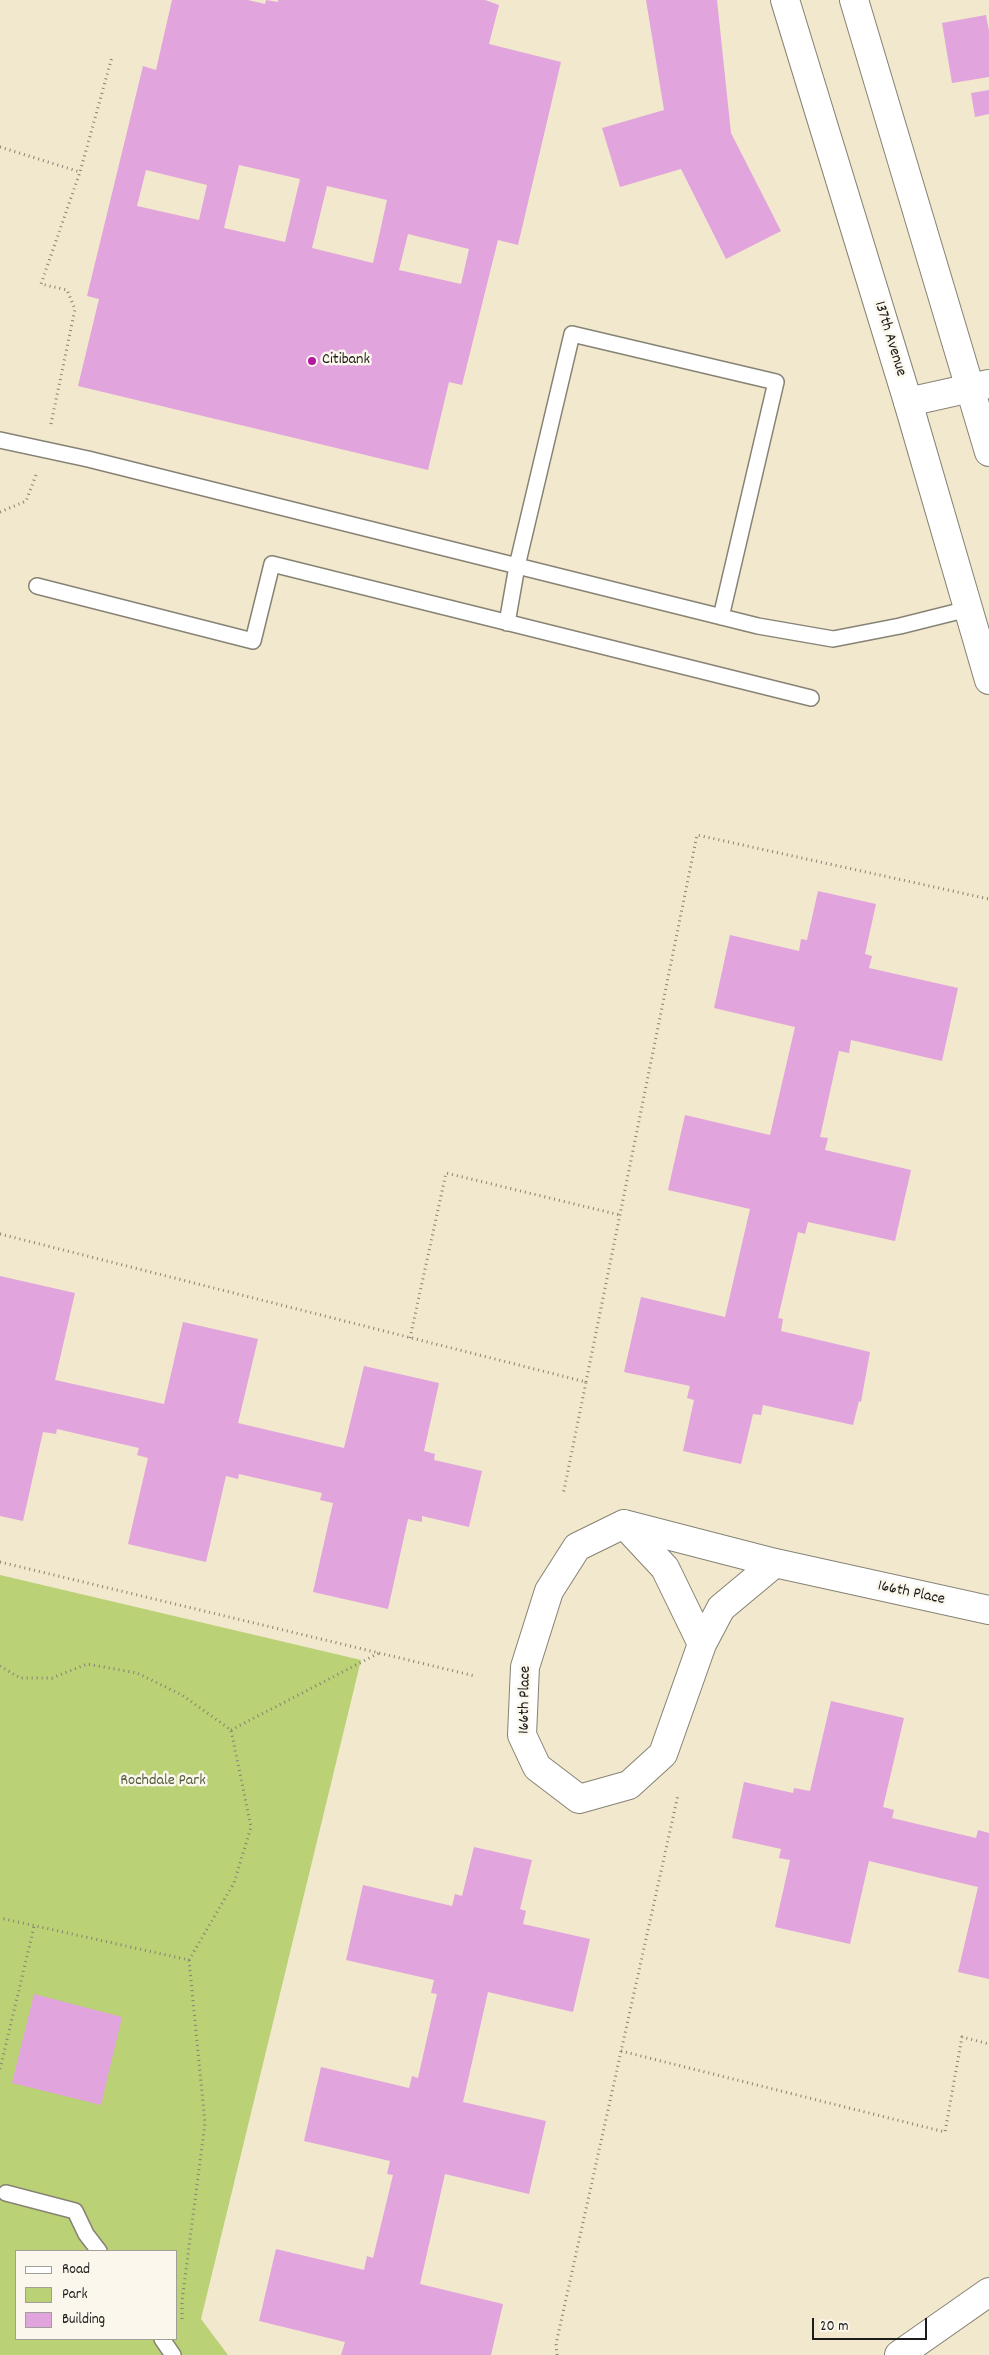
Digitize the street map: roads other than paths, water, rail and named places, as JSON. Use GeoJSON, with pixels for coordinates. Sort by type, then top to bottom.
{"type":"FeatureCollection","features":[{"type":"Feature","properties":{"kind":"street","name":"137th Avenue"},"geometry":{"type":"LineString","coordinates":[[785,0],[908,402],[989,680]]}},
{"type":"Feature","properties":{"kind":"street"},"geometry":{"type":"LineString","coordinates":[[854,0],[980,387],[989,452]]}},
{"type":"Feature","properties":{"kind":"street"},"geometry":{"type":"LineString","coordinates":[[908,402],[980,387]]}},
{"type":"Feature","properties":{"kind":"street"},"geometry":{"type":"LineString","coordinates":[[624,1524],[665,1568],[702,1644]]}},
{"type":"Feature","properties":{"kind":"street","name":"166th Place"},"geometry":{"type":"LineString","coordinates":[[775,1563],[722,1608],[702,1644],[663,1754],[629,1785],[579,1799],[537,1767],[522,1736],[525,1667],[549,1591],[577,1547],[624,1524],[775,1563],[989,1610]]}},
{"type":"Feature","properties":{"kind":"street"},"geometry":{"type":"LineString","coordinates":[[899,2355],[989,2292]]}},
{"type":"Feature","properties":{"kind":"lane"},"geometry":{"type":"LineString","coordinates":[[507,622],[518,566],[572,334],[776,382],[721,617]]}},
{"type":"Feature","properties":{"kind":"lane"},"geometry":{"type":"LineString","coordinates":[[0,440],[758,626],[833,639],[900,626],[968,608]]}},
{"type":"Feature","properties":{"kind":"lane"},"geometry":{"type":"LineString","coordinates":[[37,586],[253,641],[272,564],[811,698]]}},
{"type":"Feature","properties":{"kind":"lane"},"geometry":{"type":"LineString","coordinates":[[6,2193],[75,2211],[86,2234],[98,2250]]}},
{"type":"Feature","properties":{"kind":"lane"},"geometry":{"type":"LineString","coordinates":[[163,2340],[173,2355]]}},
{"type":"Feature","properties":{"kind":"place","name":"Citibank"},"geometry":{"type":"Point","coordinates":[312,361]}},
{"type":"Feature","properties":{"kind":"park label","name":"Rochdale Park"},"geometry":{"type":"Point","coordinates":[163,1782]}}]}
